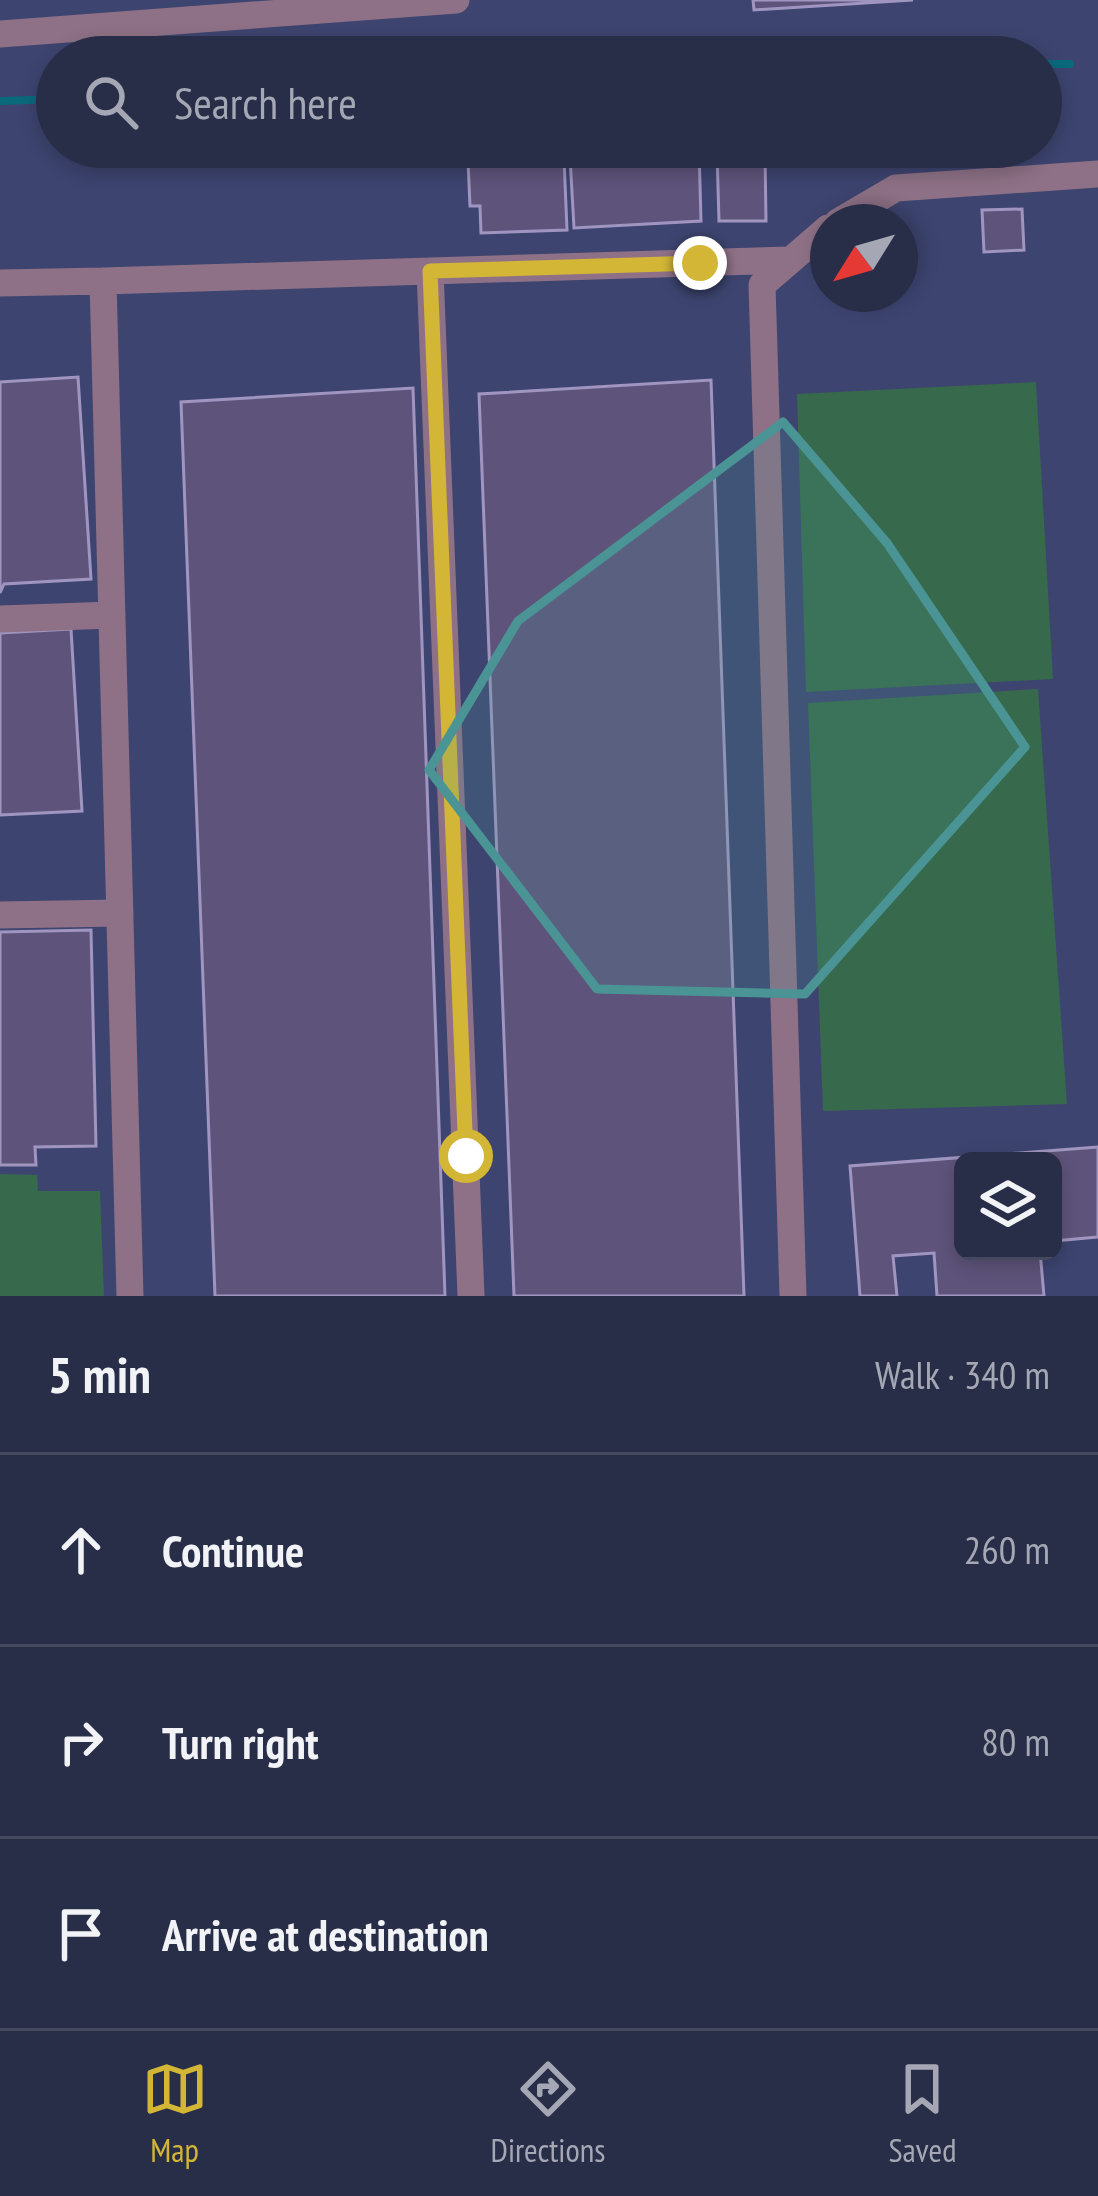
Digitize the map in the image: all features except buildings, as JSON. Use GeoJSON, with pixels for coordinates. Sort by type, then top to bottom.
{"type":"FeatureCollection","features":[{"type":"Feature","properties":{"kind":"lane"},"geometry":{"type":"LineString","coordinates":[[0,34],[94,13],[456,0]]}},
{"type":"Feature","properties":{"kind":"lane"},"geometry":{"type":"LineString","coordinates":[[869,204],[896,188],[1098,173]]}},
{"type":"Feature","properties":{"kind":"lane"},"geometry":{"type":"LineString","coordinates":[[794,1296],[762,285],[810,243]]}},
{"type":"Feature","properties":{"kind":"lane"},"geometry":{"type":"LineString","coordinates":[[0,283],[790,260]]}},
{"type":"Feature","properties":{"kind":"lane"},"geometry":{"type":"LineString","coordinates":[[430,271],[471,1296]]}},
{"type":"Feature","properties":{"kind":"lane"},"geometry":{"type":"LineString","coordinates":[[104,281],[130,1296]]}},
{"type":"Feature","properties":{"kind":"lane"},"geometry":{"type":"LineString","coordinates":[[0,620],[112,615]]}},
{"type":"Feature","properties":{"kind":"lane"},"geometry":{"type":"LineString","coordinates":[[0,915],[120,913]]}},
{"type":"Feature","properties":{"kind":"highlighted area"},"geometry":{"type":"Polygon","coordinates":[[[783,422],[887,543],[1025,747],[805,994],[597,989],[429,770],[518,621],[783,422]]]}},
{"type":"Feature","properties":{"kind":"shaded area"},"geometry":{"type":"Polygon","coordinates":[[[0,0],[1098,0],[1098,1296],[0,1296],[0,0]]]}},
{"type":"Feature","properties":{"kind":"green space"},"geometry":{"type":"Polygon","coordinates":[[[1036,382],[1053,679],[806,692],[797,394],[1036,382]]]}},
{"type":"Feature","properties":{"kind":"green space"},"geometry":{"type":"Polygon","coordinates":[[[1038,689],[1067,1104],[823,1111],[808,703],[1038,689]]]}},
{"type":"Feature","properties":{"kind":"green space"},"geometry":{"type":"Polygon","coordinates":[[[0,1174],[37,1175],[38,1191],[100,1191],[104,1296],[0,1296],[0,1174]]]}},
{"type":"Feature","properties":{"kind":"waterway"},"geometry":{"type":"LineString","coordinates":[[1062,64],[1070,64]]}},
{"type":"Feature","properties":{"kind":"waterway"},"geometry":{"type":"LineString","coordinates":[[0,101],[36,100]]}},
{"type":"Feature","properties":{"kind":"route"},"geometry":{"type":"LineString","coordinates":[[466,1156],[430,271],[700,263]]}}]}
